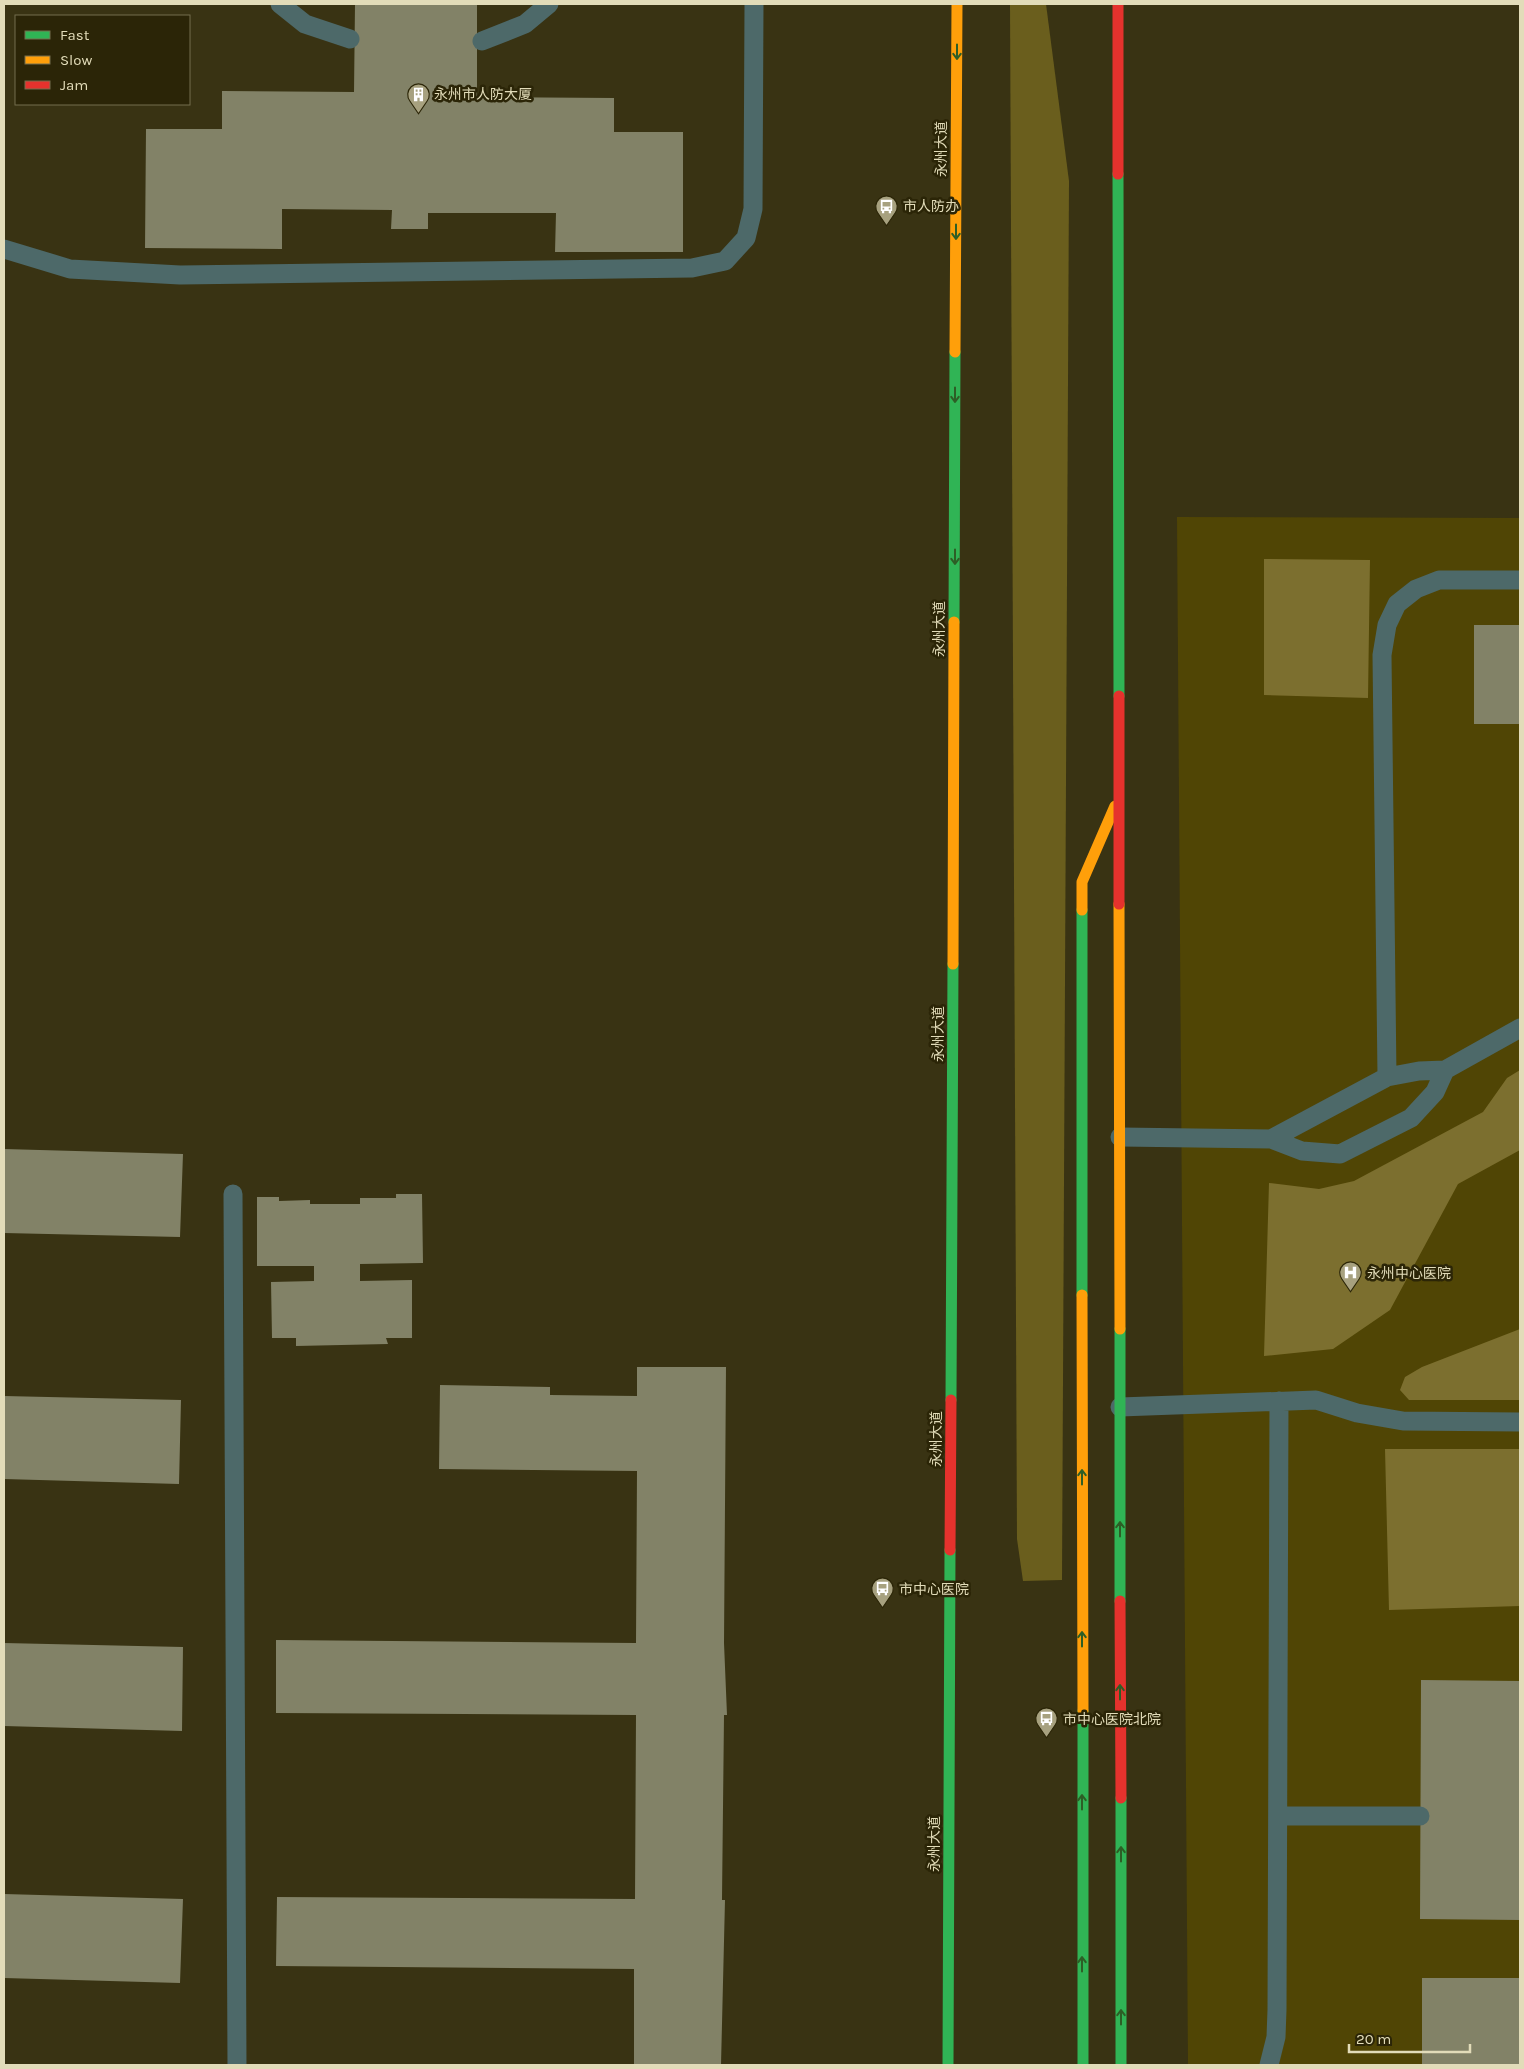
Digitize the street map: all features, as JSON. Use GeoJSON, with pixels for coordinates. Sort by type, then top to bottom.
{"type":"FeatureCollection","features":[{"type":"Feature","properties":{"kind":"main road","name":"永州大道"},"geometry":{"type":"LineString","coordinates":[[948,2065],[957,4]]}},
{"type":"Feature","properties":{"kind":"main road"},"geometry":{"type":"LineString","coordinates":[[1118,4],[1121,2065]]}},
{"type":"Feature","properties":{"kind":"main road"},"geometry":{"type":"LineString","coordinates":[[1083,2065],[1082,882],[1119,797]]}},
{"type":"Feature","properties":{"kind":"lane"},"geometry":{"type":"LineString","coordinates":[[280,4],[305,24],[350,39]]}},
{"type":"Feature","properties":{"kind":"lane"},"geometry":{"type":"LineString","coordinates":[[482,41],[525,24],[549,4]]}},
{"type":"Feature","properties":{"kind":"lane"},"geometry":{"type":"LineString","coordinates":[[4,249],[70,269],[180,275],[692,268],[725,261],[746,238],[753,210],[754,4]]}},
{"type":"Feature","properties":{"kind":"lane"},"geometry":{"type":"LineString","coordinates":[[1387,1077],[1382,655],[1387,625],[1397,604],[1416,589],[1439,580],[1520,580]]}},
{"type":"Feature","properties":{"kind":"lane"},"geometry":{"type":"LineString","coordinates":[[1271,1139],[1387,1077],[1419,1071],[1445,1070],[1520,1028]]}},
{"type":"Feature","properties":{"kind":"lane"},"geometry":{"type":"LineString","coordinates":[[1120,1137],[1271,1139],[1302,1150],[1340,1154],[1411,1118],[1435,1092],[1445,1070]]}},
{"type":"Feature","properties":{"kind":"lane"},"geometry":{"type":"LineString","coordinates":[[233,1194],[237,2065]]}},
{"type":"Feature","properties":{"kind":"lane"},"geometry":{"type":"LineString","coordinates":[[1120,1407],[1316,1400],[1357,1413],[1403,1421],[1520,1422]]}},
{"type":"Feature","properties":{"kind":"lane"},"geometry":{"type":"LineString","coordinates":[[1269,2065],[1276,2037],[1278,2010],[1279,1401]]}},
{"type":"Feature","properties":{"kind":"lane"},"geometry":{"type":"LineString","coordinates":[[1278,1816],[1420,1816]]}},
{"type":"Feature","properties":{"kind":"shaded area"},"geometry":{"type":"Polygon","coordinates":[[[1010,4],[1046,4],[1069,181],[1062,1580],[1023,1581],[1017,1539],[1010,4]]]}},
{"type":"Feature","properties":{"kind":"shaded area","name":"永州中心医院"},"geometry":{"type":"Polygon","coordinates":[[[1177,517],[1520,518],[1520,2065],[1188,2065],[1177,517]]]}},
{"type":"Feature","properties":{"kind":"shaded area"},"geometry":{"type":"Polygon","coordinates":[[[1264,559],[1370,560],[1368,698],[1264,695],[1264,559]]]}},
{"type":"Feature","properties":{"kind":"shaded area"},"geometry":{"type":"Polygon","coordinates":[[[1520,1070],[1520,1150],[1458,1184],[1390,1310],[1333,1349],[1264,1356],[1269,1183],[1319,1189],[1354,1181],[1483,1112],[1507,1078],[1520,1070]]]}},
{"type":"Feature","properties":{"kind":"shaded area"},"geometry":{"type":"Polygon","coordinates":[[[1520,1329],[1520,1400],[1409,1400],[1400,1390],[1405,1377],[1422,1367],[1520,1329]]]}},
{"type":"Feature","properties":{"kind":"shaded area"},"geometry":{"type":"Polygon","coordinates":[[[1385,1449],[1520,1449],[1520,1606],[1389,1610],[1385,1449]]]}},
{"type":"Feature","properties":{"kind":"building","name":"永州市人防大厦"},"geometry":{"type":"Polygon","coordinates":[[[355,4],[477,4],[477,97],[614,98],[614,132],[683,132],[683,252],[555,252],[556,213],[428,213],[428,229],[391,229],[392,210],[282,209],[282,249],[145,248],[146,129],[222,129],[222,91],[354,92],[355,4]]]}},
{"type":"Feature","properties":{"kind":"building"},"geometry":{"type":"Polygon","coordinates":[[[1474,625],[1520,625],[1520,724],[1474,724],[1474,625]]]}},
{"type":"Feature","properties":{"kind":"building"},"geometry":{"type":"Polygon","coordinates":[[[4,1149],[183,1154],[180,1237],[4,1233],[4,1149]]]}},
{"type":"Feature","properties":{"kind":"building"},"geometry":{"type":"Polygon","coordinates":[[[396,1194],[422,1194],[423,1263],[360,1264],[360,1281],[412,1280],[412,1338],[386,1338],[388,1344],[296,1346],[296,1338],[272,1338],[271,1282],[314,1281],[314,1266],[257,1266],[257,1197],[279,1197],[279,1201],[310,1200],[310,1204],[360,1204],[360,1198],[396,1198],[396,1194]]]}},
{"type":"Feature","properties":{"kind":"building"},"geometry":{"type":"Polygon","coordinates":[[[637,1367],[726,1367],[724,1643],[727,1715],[724,1715],[722,1900],[725,1900],[721,2065],[634,2065],[634,1969],[276,1966],[277,1897],[635,1899],[636,1715],[276,1713],[276,1640],[636,1643],[637,1471],[439,1469],[440,1385],[550,1387],[550,1395],[637,1396],[637,1367]]]}},
{"type":"Feature","properties":{"kind":"building"},"geometry":{"type":"Polygon","coordinates":[[[4,1396],[181,1400],[179,1484],[4,1479],[4,1396]]]}},
{"type":"Feature","properties":{"kind":"building"},"geometry":{"type":"Polygon","coordinates":[[[4,1643],[183,1647],[182,1731],[4,1726],[4,1643]]]}},
{"type":"Feature","properties":{"kind":"building"},"geometry":{"type":"Polygon","coordinates":[[[1421,1680],[1520,1681],[1520,1920],[1420,1919],[1421,1680]]]}},
{"type":"Feature","properties":{"kind":"building"},"geometry":{"type":"Polygon","coordinates":[[[4,1894],[183,1899],[180,1983],[4,1978],[4,1894]]]}},
{"type":"Feature","properties":{"kind":"building"},"geometry":{"type":"Polygon","coordinates":[[[1422,1978],[1520,1978],[1520,2065],[1422,2065],[1422,1978]]]}},
{"type":"Feature","properties":{"kind":"traffic: fast"},"geometry":{"type":"LineString","coordinates":[[1118,174],[1119,696]]}},
{"type":"Feature","properties":{"kind":"traffic: fast"},"geometry":{"type":"LineString","coordinates":[[954,622],[955,352]]}},
{"type":"Feature","properties":{"kind":"traffic: fast"},"geometry":{"type":"LineString","coordinates":[[1082,910],[1082,1295]]}},
{"type":"Feature","properties":{"kind":"traffic: fast"},"geometry":{"type":"LineString","coordinates":[[951,1400],[953,964]]}},
{"type":"Feature","properties":{"kind":"traffic: fast"},"geometry":{"type":"LineString","coordinates":[[1120,1329],[1120,1601]]}},
{"type":"Feature","properties":{"kind":"traffic: fast"},"geometry":{"type":"LineString","coordinates":[[948,2065],[950,1550]]}},
{"type":"Feature","properties":{"kind":"traffic: fast"},"geometry":{"type":"LineString","coordinates":[[1083,1711],[1083,2065]]}},
{"type":"Feature","properties":{"kind":"traffic: fast"},"geometry":{"type":"LineString","coordinates":[[1121,1798],[1121,2065]]}},
{"type":"Feature","properties":{"kind":"traffic: slow"},"geometry":{"type":"LineString","coordinates":[[955,352],[957,4]]}},
{"type":"Feature","properties":{"kind":"traffic: slow"},"geometry":{"type":"LineString","coordinates":[[953,964],[954,622]]}},
{"type":"Feature","properties":{"kind":"traffic: slow"},"geometry":{"type":"LineString","coordinates":[[1082,910],[1082,882],[1115,806]]}},
{"type":"Feature","properties":{"kind":"traffic: slow"},"geometry":{"type":"LineString","coordinates":[[1119,904],[1120,1329]]}},
{"type":"Feature","properties":{"kind":"traffic: slow"},"geometry":{"type":"LineString","coordinates":[[1082,1295],[1083,1711]]}},
{"type":"Feature","properties":{"kind":"traffic: jam"},"geometry":{"type":"LineString","coordinates":[[1118,4],[1118,174]]}},
{"type":"Feature","properties":{"kind":"traffic: jam"},"geometry":{"type":"LineString","coordinates":[[1119,696],[1119,904]]}},
{"type":"Feature","properties":{"kind":"traffic: jam"},"geometry":{"type":"LineString","coordinates":[[950,1550],[951,1400]]}},
{"type":"Feature","properties":{"kind":"traffic: jam"},"geometry":{"type":"LineString","coordinates":[[1120,1601],[1121,1798]]}},
{"type":"Feature","properties":{"kind":"place","name":"永州市人防大厦"},"geometry":{"type":"Point","coordinates":[418,113]}},
{"type":"Feature","properties":{"kind":"place","name":"市人防办"},"geometry":{"type":"Point","coordinates":[887,225]}},
{"type":"Feature","properties":{"kind":"place","name":"永州中心医院"},"geometry":{"type":"Point","coordinates":[1351,1292]}},
{"type":"Feature","properties":{"kind":"place","name":"市中心医院"},"geometry":{"type":"Point","coordinates":[883,1608]}},
{"type":"Feature","properties":{"kind":"place","name":"市中心医院北院"},"geometry":{"type":"Point","coordinates":[1047,1738]}}]}
